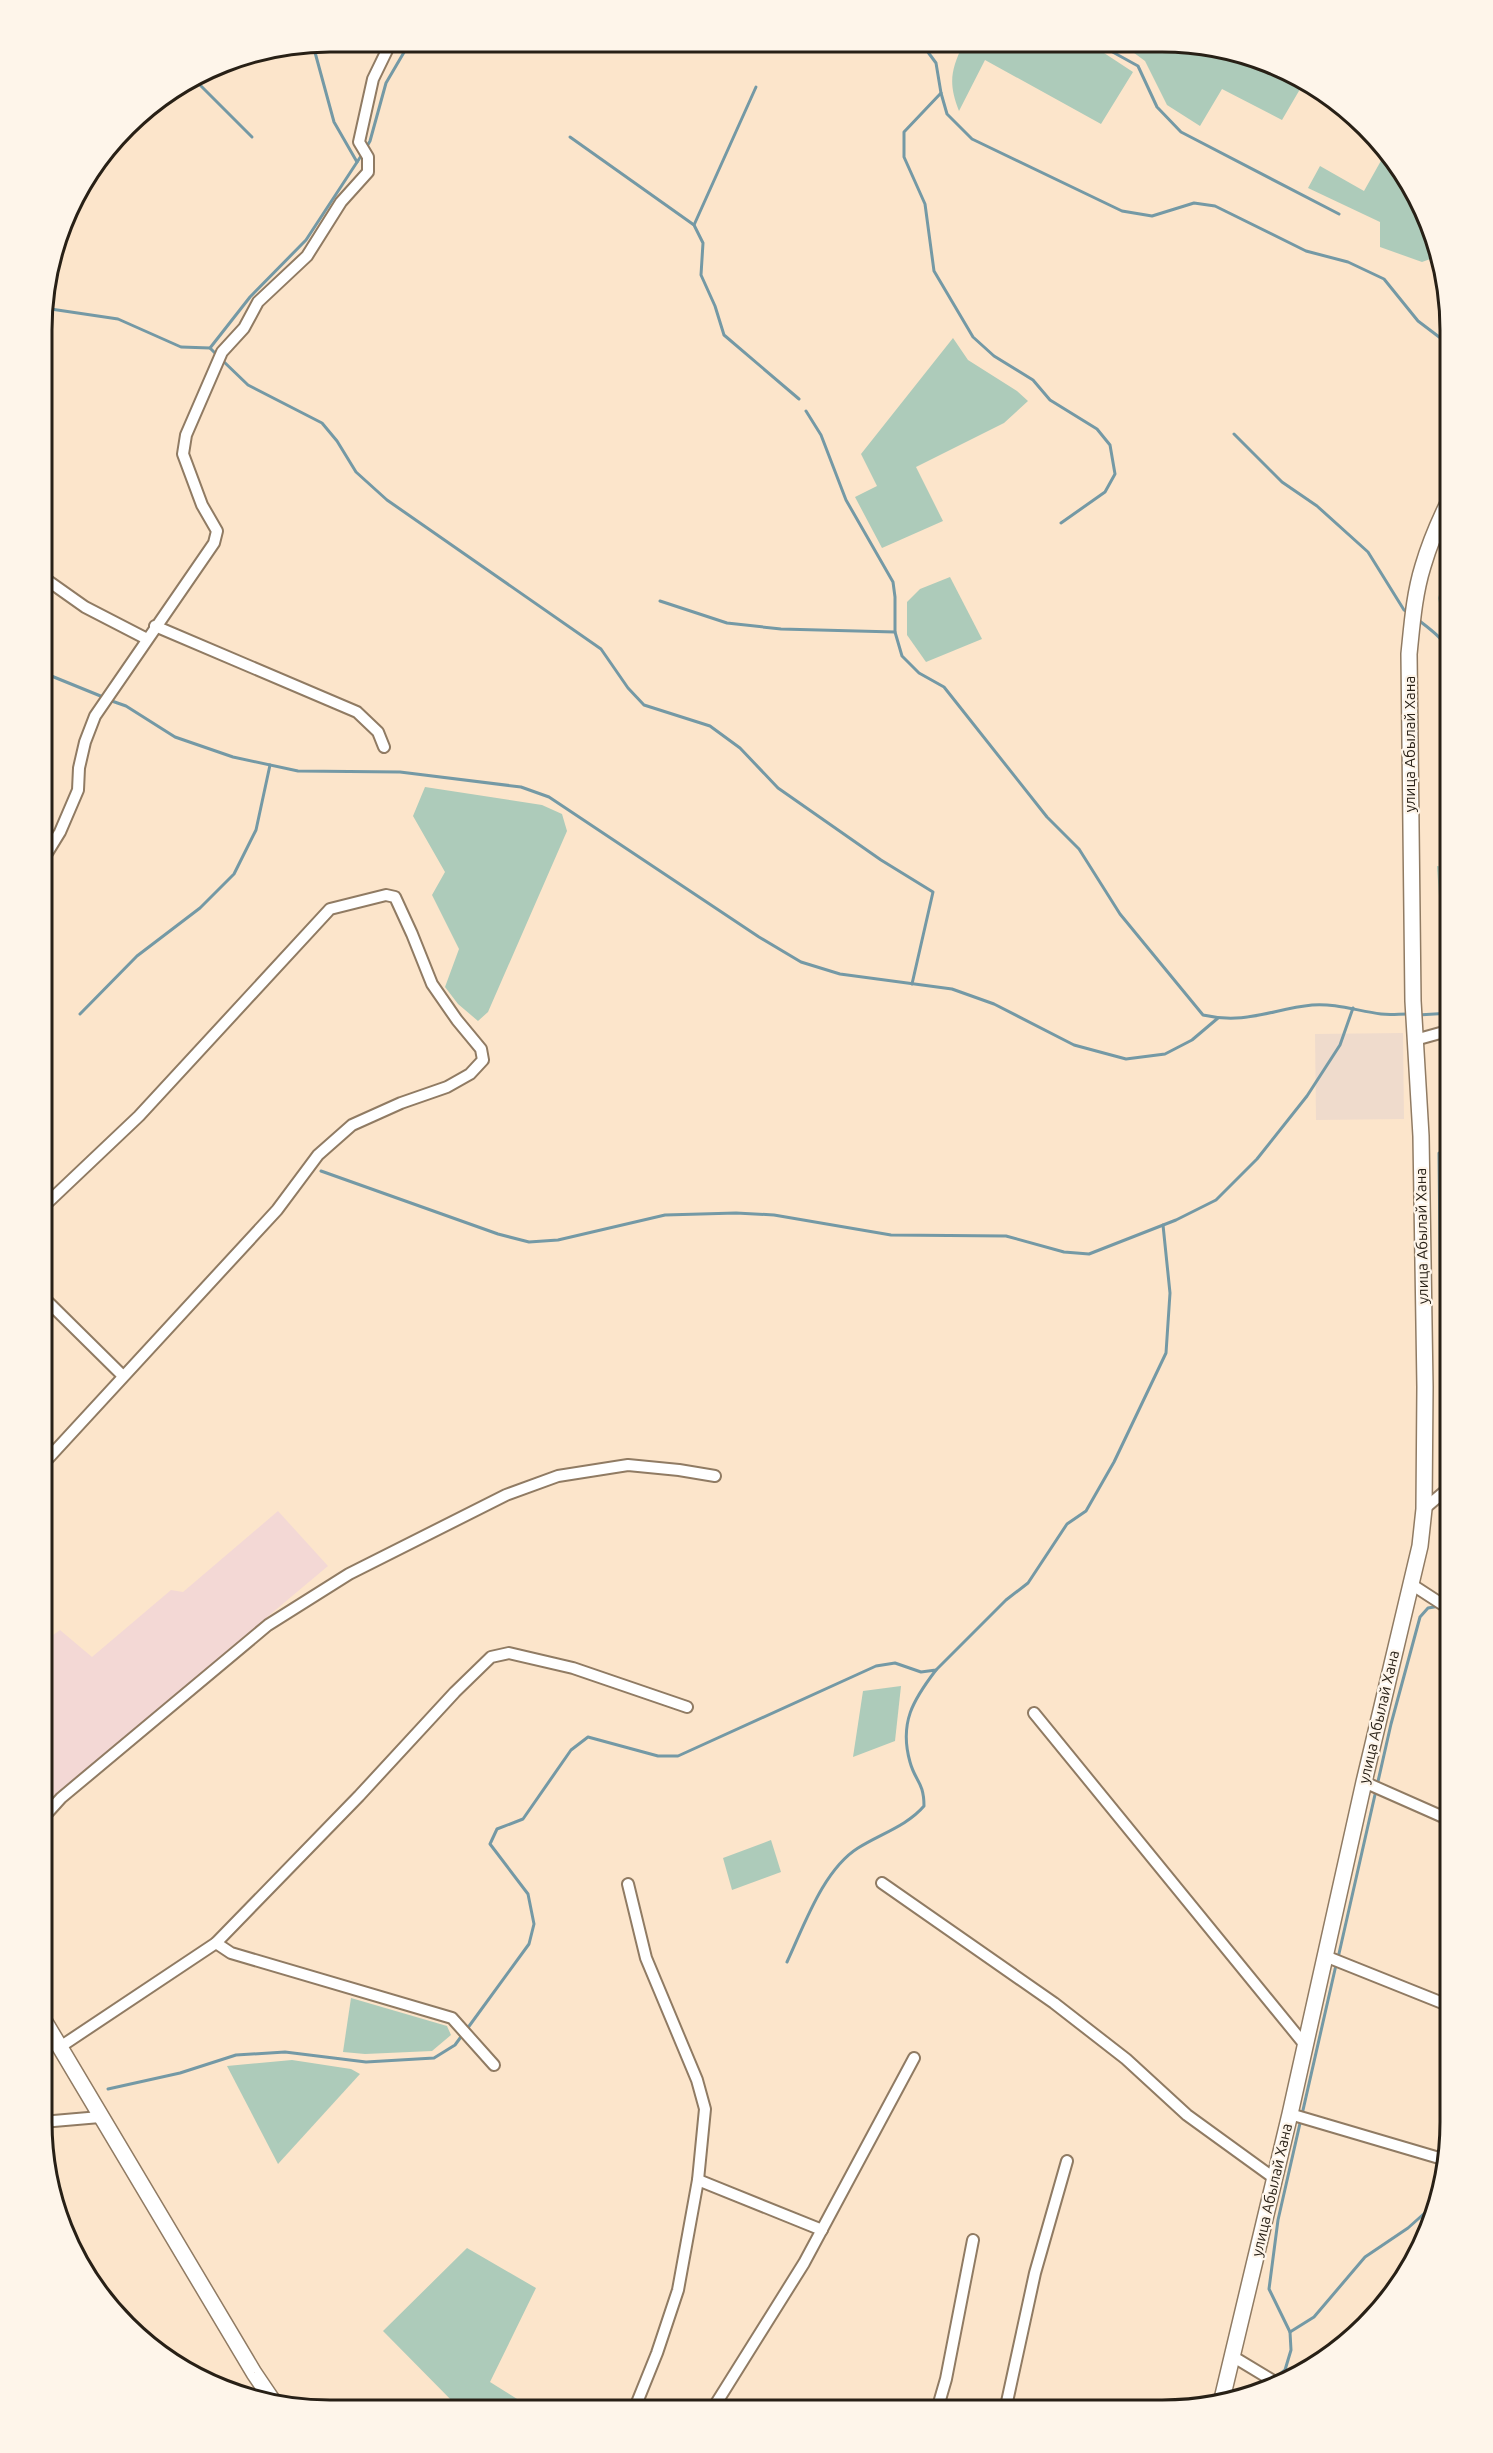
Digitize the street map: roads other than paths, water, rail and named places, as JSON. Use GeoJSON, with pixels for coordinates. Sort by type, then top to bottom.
{"type":"FeatureCollection","features":[{"type":"Feature","properties":{"kind":"main road","name":"улица Абылай Хана"},"geometry":{"type":"LineString","coordinates":[[1223,2394],[1420,1546],[1424,1509],[1425,1387],[1421,1148],[1414,1014],[1409,665],[1413,616],[1423,566],[1440,519]]}},
{"type":"Feature","properties":{"kind":"main road"},"geometry":{"type":"LineString","coordinates":[[52,2034],[267,2393]]}},
{"type":"Feature","properties":{"kind":"street"},"geometry":{"type":"LineString","coordinates":[[52,845],[78,790],[79,768],[85,742],[95,716],[214,543],[217,531],[201,505],[183,453],[186,435],[222,352],[244,328],[258,302],[307,256],[341,202],[368,172],[368,157],[359,142],[373,79],[386,52]]}},
{"type":"Feature","properties":{"kind":"street"},"geometry":{"type":"LineString","coordinates":[[52,584],[85,607],[147,639]]}},
{"type":"Feature","properties":{"kind":"street"},"geometry":{"type":"LineString","coordinates":[[155,626],[357,712],[378,732],[384,747]]}},
{"type":"Feature","properties":{"kind":"street"},"geometry":{"type":"LineString","coordinates":[[52,1198],[138,1116],[330,909],[386,895],[395,897],[432,984],[457,1020],[482,1049],[483,1060],[470,1074],[447,1087],[401,1103],[352,1125],[326,1147],[277,1210],[52,1454]]}},
{"type":"Feature","properties":{"kind":"street"},"geometry":{"type":"LineString","coordinates":[[1415,1040],[1440,1033]]}},
{"type":"Feature","properties":{"kind":"street"},"geometry":{"type":"LineString","coordinates":[[52,1307],[123,1376]]}},
{"type":"Feature","properties":{"kind":"street"},"geometry":{"type":"LineString","coordinates":[[52,1808],[61,1798],[268,1625],[349,1574],[506,1495],[558,1476],[628,1465],[715,1476]]}},
{"type":"Feature","properties":{"kind":"street"},"geometry":{"type":"LineString","coordinates":[[1424,1509],[1440,1495]]}},
{"type":"Feature","properties":{"kind":"street"},"geometry":{"type":"LineString","coordinates":[[1411,1584],[1440,1603]]}},
{"type":"Feature","properties":{"kind":"street"},"geometry":{"type":"LineString","coordinates":[[60,2047],[216,1943],[491,1657],[509,1653],[573,1668],[687,1707]]}},
{"type":"Feature","properties":{"kind":"street"},"geometry":{"type":"LineString","coordinates":[[1034,1713],[1305,2045]]}},
{"type":"Feature","properties":{"kind":"street"},"geometry":{"type":"LineString","coordinates":[[1364,1782],[1440,1816]]}},
{"type":"Feature","properties":{"kind":"street"},"geometry":{"type":"LineString","coordinates":[[882,1883],[1054,2003],[1126,2059],[1187,2115],[1274,2178]]}},
{"type":"Feature","properties":{"kind":"street"},"geometry":{"type":"LineString","coordinates":[[628,1884],[646,1958],[697,2080],[705,2109],[698,2180],[678,2290],[657,2353],[638,2400]]}},
{"type":"Feature","properties":{"kind":"street"},"geometry":{"type":"LineString","coordinates":[[216,1943],[231,1953],[452,2018],[494,2065]]}},
{"type":"Feature","properties":{"kind":"street"},"geometry":{"type":"LineString","coordinates":[[1325,1956],[1440,2002]]}},
{"type":"Feature","properties":{"kind":"street"},"geometry":{"type":"LineString","coordinates":[[718,2400],[804,2263],[914,2058]]}},
{"type":"Feature","properties":{"kind":"street"},"geometry":{"type":"LineString","coordinates":[[1290,2114],[1438,2158]]}},
{"type":"Feature","properties":{"kind":"street"},"geometry":{"type":"LineString","coordinates":[[52,2121],[100,2117]]}},
{"type":"Feature","properties":{"kind":"street"},"geometry":{"type":"LineString","coordinates":[[1007,2400],[1035,2273],[1067,2161]]}},
{"type":"Feature","properties":{"kind":"street"},"geometry":{"type":"LineString","coordinates":[[698,2180],[822,2230]]}},
{"type":"Feature","properties":{"kind":"street"},"geometry":{"type":"LineString","coordinates":[[940,2400],[973,2240]]}},
{"type":"Feature","properties":{"kind":"street"},"geometry":{"type":"LineString","coordinates":[[1232,2356],[1270,2379]]}},
{"type":"Feature","properties":{"kind":"waterway"},"geometry":{"type":"LineString","coordinates":[[366,148],[386,83],[404,52]]}},
{"type":"Feature","properties":{"kind":"waterway"},"geometry":{"type":"LineString","coordinates":[[928,52],[936,63],[947,114],[972,139],[1122,211],[1152,216],[1194,203],[1215,206],[1306,251],[1348,262],[1384,279],[1418,321],[1440,338]]}},
{"type":"Feature","properties":{"kind":"waterway"},"geometry":{"type":"LineString","coordinates":[[1113,52],[1138,66],[1157,107],[1181,132],[1339,214]]}},
{"type":"Feature","properties":{"kind":"waterway"},"geometry":{"type":"LineString","coordinates":[[315,53],[334,122],[357,162]]}},
{"type":"Feature","properties":{"kind":"waterway"},"geometry":{"type":"LineString","coordinates":[[200,85],[252,137]]}},
{"type":"Feature","properties":{"kind":"waterway"},"geometry":{"type":"LineString","coordinates":[[694,225],[756,87]]}},
{"type":"Feature","properties":{"kind":"waterway"},"geometry":{"type":"LineString","coordinates":[[941,93],[904,132],[904,157],[925,204],[934,271],[973,337],[994,356],[1033,380],[1050,400],[1097,429],[1110,445],[1115,474],[1105,492],[1061,523]]}},
{"type":"Feature","properties":{"kind":"waterway"},"geometry":{"type":"LineString","coordinates":[[570,137],[694,225],[703,243],[701,275],[715,306],[724,335],[799,399]]}},
{"type":"Feature","properties":{"kind":"waterway"},"geometry":{"type":"LineString","coordinates":[[53,309],[118,319],[181,347],[210,348],[250,297],[306,240],[363,153]]}},
{"type":"Feature","properties":{"kind":"waterway"},"geometry":{"type":"LineString","coordinates":[[210,348],[217,355]]}},
{"type":"Feature","properties":{"kind":"waterway"},"geometry":{"type":"LineString","coordinates":[[222,360],[248,385],[322,423],[337,441],[356,472],[387,500],[601,649],[628,688],[644,705],[710,726],[740,748],[778,788],[881,860],[933,892],[912,984]]}},
{"type":"Feature","properties":{"kind":"waterway"},"geometry":{"type":"LineString","coordinates":[[806,411],[821,435],[846,500],[893,582],[895,632],[902,656],[919,673],[944,687],[1047,817],[1079,849],[1120,914],[1203,1015],[1218,1018],[1246,1017],[1312,1005],[1338,1006],[1381,1014],[1408,1014]]}},
{"type":"Feature","properties":{"kind":"waterway"},"geometry":{"type":"LineString","coordinates":[[1234,434],[1282,482],[1317,506],[1368,552],[1404,610],[1409,613]]}},
{"type":"Feature","properties":{"kind":"waterway"},"geometry":{"type":"LineString","coordinates":[[660,601],[727,623],[781,629],[895,632]]}},
{"type":"Feature","properties":{"kind":"waterway"},"geometry":{"type":"LineString","coordinates":[[1417,619],[1440,638]]}},
{"type":"Feature","properties":{"kind":"waterway"},"geometry":{"type":"LineString","coordinates":[[52,676],[103,697]]}},
{"type":"Feature","properties":{"kind":"waterway"},"geometry":{"type":"LineString","coordinates":[[109,700],[126,706],[175,737],[233,757],[298,771],[400,772],[521,787],[549,797],[759,937],[801,962],[840,974],[952,989],[994,1004],[1074,1045],[1126,1059],[1165,1054],[1192,1040],[1218,1018]]}},
{"type":"Feature","properties":{"kind":"waterway"},"geometry":{"type":"LineString","coordinates":[[80,1014],[137,956],[200,908],[234,874],[256,830],[270,765]]}},
{"type":"Feature","properties":{"kind":"waterway"},"geometry":{"type":"LineString","coordinates":[[321,1171],[498,1234],[529,1242],[558,1240],[665,1215],[736,1213],[774,1215],[891,1235],[1006,1236],[1064,1252],[1089,1254],[1176,1220],[1216,1200],[1257,1159],[1307,1096],[1340,1045],[1353,1008]]}},
{"type":"Feature","properties":{"kind":"waterway"},"geometry":{"type":"LineString","coordinates":[[1418,1015],[1440,1014]]}},
{"type":"Feature","properties":{"kind":"waterway"},"geometry":{"type":"LineString","coordinates":[[1439,1153],[1440,1250]]}},
{"type":"Feature","properties":{"kind":"waterway"},"geometry":{"type":"LineString","coordinates":[[467,2029],[529,1944],[534,1924],[528,1894],[490,1844],[497,1829],[523,1819],[571,1750],[588,1737],[658,1756],[678,1756],[876,1666],[895,1663],[921,1672],[936,1670],[1006,1600],[1028,1583],[1067,1524],[1086,1511],[1114,1462],[1166,1353],[1170,1293],[1163,1225]]}},
{"type":"Feature","properties":{"kind":"waterway"},"geometry":{"type":"LineString","coordinates":[[1338,1958],[1391,1724],[1420,1617],[1428,1608],[1440,1606]]}},
{"type":"Feature","properties":{"kind":"waterway"},"geometry":{"type":"LineString","coordinates":[[787,1962],[816,1900],[835,1870],[858,1848],[910,1819],[924,1806],[921,1787],[910,1762],[906,1735],[907,1724],[915,1702],[936,1670]]}},
{"type":"Feature","properties":{"kind":"waterway"},"geometry":{"type":"LineString","coordinates":[[1279,2375],[1285,2370],[1291,2350],[1290,2332],[1269,2289],[1278,2220],[1336,1965]]}},
{"type":"Feature","properties":{"kind":"waterway"},"geometry":{"type":"LineString","coordinates":[[108,2089],[180,2073],[236,2055],[285,2052],[366,2062],[434,2058],[455,2045],[463,2034]]}},
{"type":"Feature","properties":{"kind":"waterway"},"geometry":{"type":"LineString","coordinates":[[1290,2332],[1314,2317],[1365,2257],[1408,2228],[1426,2212]]}}]}
